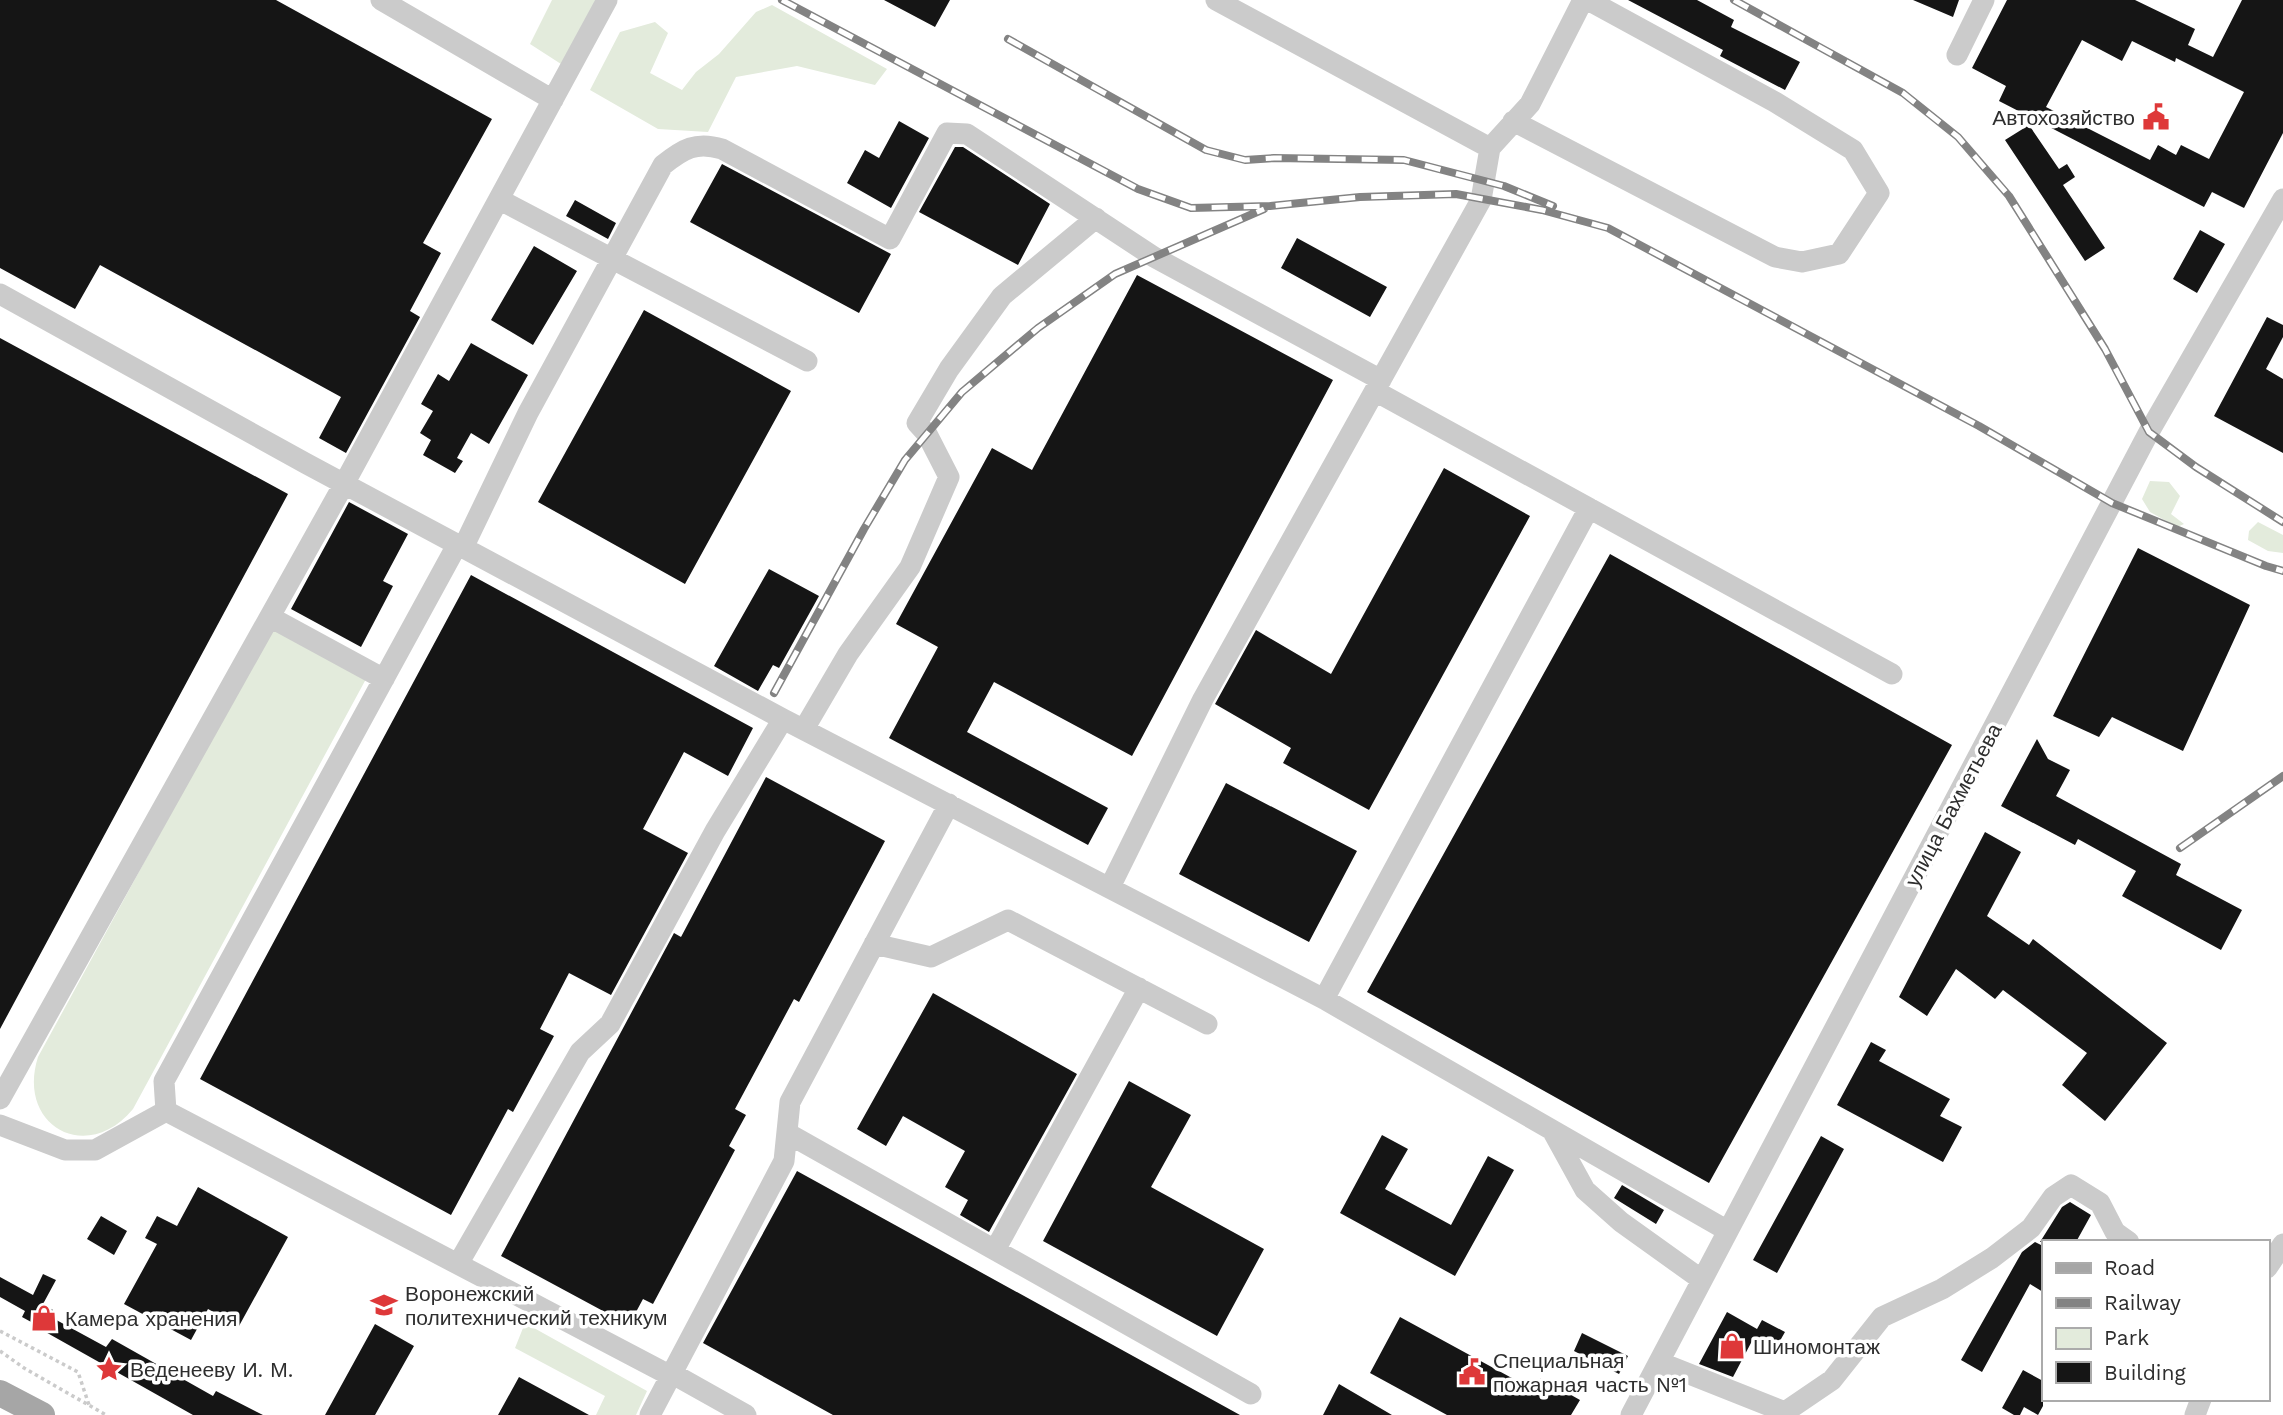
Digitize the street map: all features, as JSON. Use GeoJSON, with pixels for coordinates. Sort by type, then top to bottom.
{"type":"FeatureCollection","features":[{"type":"Feature","properties":{"kind":"main road"},"geometry":{"type":"LineString","coordinates":[[0,1393],[42,1415]]}},
{"type":"Feature","properties":{"kind":"street"},"geometry":{"type":"LineString","coordinates":[[381,0],[553,100]]}},
{"type":"Feature","properties":{"kind":"street"},"geometry":{"type":"LineString","coordinates":[[0,1099],[344,484],[607,0]]}},
{"type":"Feature","properties":{"kind":"street"},"geometry":{"type":"LineString","coordinates":[[1216,0],[1490,148]]}},
{"type":"Feature","properties":{"kind":"street"},"geometry":{"type":"LineString","coordinates":[[1110,887],[1203,699],[1481,200],[1490,148],[1513,121],[1530,104],[1586,0],[1775,102],[1853,150],[1879,193],[1839,254],[1802,261],[1775,257],[1513,121]]}},
{"type":"Feature","properties":{"kind":"street"},"geometry":{"type":"LineString","coordinates":[[1957,55],[1984,0]]}},
{"type":"Feature","properties":{"kind":"street"},"geometry":{"type":"LineString","coordinates":[[166,1111],[164,1081],[384,679],[460,546],[528,413],[663,164],[682,150],[707,145],[722,149],[890,239],[947,133],[967,134],[1154,257],[1589,508],[1892,674]]}},
{"type":"Feature","properties":{"kind":"street","name":"улица Бахметьева"},"geometry":{"type":"LineString","coordinates":[[1631,1415],[2150,432],[2283,199]]}},
{"type":"Feature","properties":{"kind":"street"},"geometry":{"type":"LineString","coordinates":[[500,200],[807,361]]}},
{"type":"Feature","properties":{"kind":"street"},"geometry":{"type":"LineString","coordinates":[[804,729],[848,654],[910,567],[949,477],[927,434],[917,423],[949,369],[1002,296],[1096,218]]}},
{"type":"Feature","properties":{"kind":"street"},"geometry":{"type":"LineString","coordinates":[[0,294],[344,484],[783,719],[1324,999],[1728,1231]]}},
{"type":"Feature","properties":{"kind":"street"},"geometry":{"type":"LineString","coordinates":[[1324,999],[1589,508]]}},
{"type":"Feature","properties":{"kind":"street"},"geometry":{"type":"LineString","coordinates":[[270,617],[384,679]]}},
{"type":"Feature","properties":{"kind":"street"},"geometry":{"type":"LineString","coordinates":[[458,1264],[580,1052],[610,1024],[715,831],[783,719]]}},
{"type":"Feature","properties":{"kind":"street"},"geometry":{"type":"LineString","coordinates":[[650,1415],[784,1161],[790,1102],[949,804]]}},
{"type":"Feature","properties":{"kind":"street"},"geometry":{"type":"LineString","coordinates":[[874,944],[931,957],[1009,920],[1207,1024]]}},
{"type":"Feature","properties":{"kind":"street"},"geometry":{"type":"LineString","coordinates":[[995,1250],[1139,988]]}},
{"type":"Feature","properties":{"kind":"street"},"geometry":{"type":"LineString","coordinates":[[0,1125],[65,1150],[95,1150],[166,1111]]}},
{"type":"Feature","properties":{"kind":"street"},"geometry":{"type":"LineString","coordinates":[[166,1111],[746,1415]]}},
{"type":"Feature","properties":{"kind":"street"},"geometry":{"type":"LineString","coordinates":[[1552,1130],[1585,1190],[1621,1222],[1702,1280]]}},
{"type":"Feature","properties":{"kind":"street"},"geometry":{"type":"LineString","coordinates":[[787,1133],[1251,1394]]}},
{"type":"Feature","properties":{"kind":"street"},"geometry":{"type":"LineString","coordinates":[[1659,1362],[1785,1412],[1832,1380],[1882,1317],[1942,1289],[1992,1258],[2031,1228],[2053,1197],[2071,1185],[2100,1203],[2115,1232],[2126,1240]]}},
{"type":"Feature","properties":{"kind":"street"},"geometry":{"type":"LineString","coordinates":[[2269,1265],[2283,1244]]}},
{"type":"Feature","properties":{"kind":"path"},"geometry":{"type":"LineString","coordinates":[[0,1331],[78,1372],[89,1405]]}},
{"type":"Feature","properties":{"kind":"path"},"geometry":{"type":"LineString","coordinates":[[0,1351],[24,1368],[106,1415]]}},
{"type":"Feature","properties":{"kind":"green space"},"geometry":{"type":"Polygon","coordinates":[[[552,0],[596,0],[561,64],[530,44],[552,0]]]}},
{"type":"Feature","properties":{"kind":"green space"},"geometry":{"type":"Polygon","coordinates":[[[772,5],[887,69],[875,85],[797,66],[736,77],[708,132],[658,129],[590,90],[620,32],[655,22],[668,33],[650,73],[682,90],[696,72],[719,54],[756,12],[772,5]]]}},
{"type":"Feature","properties":{"kind":"green space"},"geometry":{"type":"Polygon","coordinates":[[[2150,481],[2169,482],[2180,496],[2171,514],[2184,524],[2177,527],[2150,512],[2142,499],[2150,481]]]}},
{"type":"Feature","properties":{"kind":"green space"},"geometry":{"type":"Polygon","coordinates":[[[2258,522],[2283,535],[2283,553],[2268,551],[2248,540],[2249,531],[2258,522]]]}},
{"type":"Feature","properties":{"kind":"green space"},"geometry":{"type":"Polygon","coordinates":[[[272,628],[366,679],[133,1109],[115,1126],[96,1134],[77,1135],[60,1130],[46,1119],[37,1102],[34,1081],[38,1057],[272,628]]]}},
{"type":"Feature","properties":{"kind":"green space"},"geometry":{"type":"Polygon","coordinates":[[[525,1323],[647,1391],[636,1415],[596,1415],[605,1396],[515,1348],[525,1323]]]}},
{"type":"Feature","properties":{"kind":"building"},"geometry":{"type":"Polygon","coordinates":[[[0,0],[276,0],[492,119],[423,243],[441,253],[410,311],[420,317],[346,453],[319,438],[341,397],[100,265],[75,309],[0,268],[0,0]]]}},
{"type":"Feature","properties":{"kind":"building"},"geometry":{"type":"Polygon","coordinates":[[[884,0],[950,0],[935,27],[884,0]]]}},
{"type":"Feature","properties":{"kind":"building"},"geometry":{"type":"Polygon","coordinates":[[[1628,0],[1697,0],[1734,20],[1731,27],[1800,62],[1785,90],[1720,56],[1723,50],[1628,0]]]}},
{"type":"Feature","properties":{"kind":"building"},"geometry":{"type":"Polygon","coordinates":[[[1913,0],[1959,0],[1953,17],[1913,0]]]}},
{"type":"Feature","properties":{"kind":"building","name":"Автохозяйство"},"geometry":{"type":"Polygon","coordinates":[[[2007,0],[2135,0],[2195,29],[2188,45],[2213,57],[2242,0],[2283,0],[2283,133],[2244,208],[2212,192],[2204,207],[1999,101],[2006,86],[1972,68],[2007,0]],[[2082,40],[2046,107],[2150,160],[2158,145],[2176,155],[2181,145],[2209,159],[2244,92],[2176,58],[2175,62],[2132,41],[2122,61],[2082,40]]]}},
{"type":"Feature","properties":{"kind":"building"},"geometry":{"type":"Polygon","coordinates":[[[899,121],[929,138],[891,208],[847,183],[865,150],[879,158],[899,121]]]}},
{"type":"Feature","properties":{"kind":"building"},"geometry":{"type":"Polygon","coordinates":[[[2029,125],[2059,169],[2067,164],[2075,177],[2063,185],[2105,248],[2085,261],[2005,140],[2029,125]]]}},
{"type":"Feature","properties":{"kind":"building"},"geometry":{"type":"Polygon","coordinates":[[[955,147],[963,147],[1050,204],[1018,265],[919,212],[955,147]]]}},
{"type":"Feature","properties":{"kind":"building"},"geometry":{"type":"Polygon","coordinates":[[[722,164],[891,254],[859,313],[690,222],[722,164]]]}},
{"type":"Feature","properties":{"kind":"building"},"geometry":{"type":"Polygon","coordinates":[[[575,200],[616,223],[608,239],[566,216],[575,200]]]}},
{"type":"Feature","properties":{"kind":"building"},"geometry":{"type":"Polygon","coordinates":[[[2200,230],[2225,244],[2197,293],[2173,279],[2200,230]]]}},
{"type":"Feature","properties":{"kind":"building"},"geometry":{"type":"Polygon","coordinates":[[[1297,238],[1387,287],[1370,317],[1281,268],[1297,238]]]}},
{"type":"Feature","properties":{"kind":"building"},"geometry":{"type":"Polygon","coordinates":[[[534,246],[577,271],[533,345],[491,320],[534,246]]]}},
{"type":"Feature","properties":{"kind":"building"},"geometry":{"type":"Polygon","coordinates":[[[1137,275],[1333,380],[1132,756],[994,682],[967,732],[1108,808],[1088,845],[889,738],[938,647],[896,624],[992,448],[1032,470],[1137,275]]]}},
{"type":"Feature","properties":{"kind":"building"},"geometry":{"type":"Polygon","coordinates":[[[644,310],[791,391],[685,584],[538,502],[644,310]]]}},
{"type":"Feature","properties":{"kind":"building"},"geometry":{"type":"Polygon","coordinates":[[[2267,317],[2283,325],[2283,337],[2266,369],[2283,379],[2283,453],[2214,416],[2267,317]]]}},
{"type":"Feature","properties":{"kind":"building"},"geometry":{"type":"Polygon","coordinates":[[[0,338],[288,494],[0,1029],[0,338]]]}},
{"type":"Feature","properties":{"kind":"building"},"geometry":{"type":"Polygon","coordinates":[[[471,343],[528,375],[489,444],[471,433],[457,458],[463,461],[455,473],[423,455],[431,440],[420,433],[433,411],[421,404],[438,374],[449,381],[471,343]]]}},
{"type":"Feature","properties":{"kind":"building"},"geometry":{"type":"Polygon","coordinates":[[[1444,468],[1530,516],[1369,810],[1283,763],[1291,748],[1215,704],[1256,630],[1331,674],[1444,468]]]}},
{"type":"Feature","properties":{"kind":"building"},"geometry":{"type":"Polygon","coordinates":[[[349,502],[408,534],[383,581],[393,586],[361,647],[291,609],[349,502]]]}},
{"type":"Feature","properties":{"kind":"building"},"geometry":{"type":"Polygon","coordinates":[[[2138,548],[2250,605],[2183,751],[2112,717],[2099,737],[2053,716],[2138,548]]]}},
{"type":"Feature","properties":{"kind":"building"},"geometry":{"type":"Polygon","coordinates":[[[1610,554],[1952,745],[1709,1183],[1367,992],[1610,554]]]}},
{"type":"Feature","properties":{"kind":"building"},"geometry":{"type":"Polygon","coordinates":[[[769,569],[819,596],[779,668],[773,665],[758,691],[714,666],[769,569]]]}},
{"type":"Feature","properties":{"kind":"building"},"geometry":{"type":"Polygon","coordinates":[[[471,575],[753,728],[728,776],[684,752],[643,829],[688,853],[611,995],[569,973],[540,1029],[554,1036],[513,1112],[508,1109],[451,1215],[200,1079],[471,575]]]}},
{"type":"Feature","properties":{"kind":"building"},"geometry":{"type":"Polygon","coordinates":[[[2037,739],[2048,759],[2070,770],[2056,796],[2181,864],[2176,875],[2242,910],[2221,950],[2122,896],[2136,871],[2078,839],[2075,845],[2001,806],[2037,739]]]}},
{"type":"Feature","properties":{"kind":"building"},"geometry":{"type":"Polygon","coordinates":[[[766,777],[885,841],[799,1002],[794,999],[735,1109],[746,1115],[729,1146],[735,1150],[653,1304],[643,1299],[629,1325],[501,1256],[674,933],[681,937],[766,777]]]}},
{"type":"Feature","properties":{"kind":"building"},"geometry":{"type":"Polygon","coordinates":[[[1226,783],[1357,851],[1309,942],[1179,874],[1226,783]]]}},
{"type":"Feature","properties":{"kind":"building"},"geometry":{"type":"Polygon","coordinates":[[[1985,832],[2021,852],[1987,916],[2029,945],[2033,939],[2167,1043],[2105,1121],[2062,1085],[2087,1053],[2003,990],[1995,999],[1956,969],[1927,1016],[1899,997],[1985,832]]]}},
{"type":"Feature","properties":{"kind":"building"},"geometry":{"type":"Polygon","coordinates":[[[933,993],[1077,1074],[989,1232],[960,1215],[968,1200],[945,1187],[965,1151],[903,1116],[886,1146],[857,1129],[933,993]]]}},
{"type":"Feature","properties":{"kind":"building"},"geometry":{"type":"Polygon","coordinates":[[[1871,1042],[1886,1050],[1879,1061],[1950,1099],[1940,1116],[1962,1127],[1943,1162],[1837,1105],[1871,1042]]]}},
{"type":"Feature","properties":{"kind":"building"},"geometry":{"type":"Polygon","coordinates":[[[1129,1081],[1191,1115],[1151,1187],[1264,1249],[1217,1336],[1043,1241],[1129,1081]]]}},
{"type":"Feature","properties":{"kind":"building"},"geometry":{"type":"Polygon","coordinates":[[[1382,1135],[1408,1149],[1385,1189],[1451,1225],[1488,1156],[1514,1170],[1455,1276],[1340,1213],[1382,1135]]]}},
{"type":"Feature","properties":{"kind":"building"},"geometry":{"type":"Polygon","coordinates":[[[1821,1136],[1844,1149],[1777,1273],[1753,1260],[1821,1136]]]}},
{"type":"Feature","properties":{"kind":"building"},"geometry":{"type":"Polygon","coordinates":[[[797,1171],[1240,1415],[833,1415],[703,1343],[797,1171]]]}},
{"type":"Feature","properties":{"kind":"building"},"geometry":{"type":"Polygon","coordinates":[[[1622,1185],[1664,1210],[1656,1224],[1614,1198],[1622,1185]]]}},
{"type":"Feature","properties":{"kind":"building"},"geometry":{"type":"Polygon","coordinates":[[[198,1187],[288,1237],[239,1326],[208,1309],[191,1340],[124,1304],[157,1244],[145,1238],[157,1216],[177,1226],[198,1187]]]}},
{"type":"Feature","properties":{"kind":"building"},"geometry":{"type":"Polygon","coordinates":[[[2070,1202],[2091,1215],[2077,1240],[2040,1242],[2062,1207],[2070,1202]]]}},
{"type":"Feature","properties":{"kind":"building"},"geometry":{"type":"Polygon","coordinates":[[[101,1216],[127,1231],[114,1255],[87,1239],[101,1216]]]}},
{"type":"Feature","properties":{"kind":"building"},"geometry":{"type":"Polygon","coordinates":[[[2035,1242],[2042,1246],[2042,1291],[2030,1284],[1982,1372],[1961,1360],[2022,1252],[2035,1242]]]}},
{"type":"Feature","properties":{"kind":"building"},"geometry":{"type":"Polygon","coordinates":[[[43,1274],[56,1280],[43,1304],[53,1310],[49,1316],[106,1347],[112,1339],[213,1396],[216,1391],[263,1415],[193,1415],[42,1330],[36,1318],[33,1323],[22,1317],[25,1311],[0,1297],[0,1277],[33,1295],[43,1274]]]}},
{"type":"Feature","properties":{"kind":"building"},"geometry":{"type":"Polygon","coordinates":[[[1727,1312],[1757,1329],[1762,1320],[1785,1332],[1773,1353],[1752,1341],[1733,1377],[1699,1364],[1727,1312]]]}},
{"type":"Feature","properties":{"kind":"building"},"geometry":{"type":"Polygon","coordinates":[[[1400,1317],[1534,1390],[1541,1378],[1580,1400],[1571,1415],[1447,1415],[1370,1373],[1400,1317]]]}},
{"type":"Feature","properties":{"kind":"building"},"geometry":{"type":"Polygon","coordinates":[[[375,1324],[414,1346],[375,1415],[325,1415],[375,1324]]]}},
{"type":"Feature","properties":{"kind":"building"},"geometry":{"type":"Polygon","coordinates":[[[1582,1333],[1628,1356],[1619,1374],[1574,1351],[1582,1333]]]}},
{"type":"Feature","properties":{"kind":"building"},"geometry":{"type":"Polygon","coordinates":[[[2023,1370],[2042,1380],[2043,1406],[2038,1415],[2024,1407],[2020,1415],[2014,1415],[2002,1408],[2023,1370]]]}},
{"type":"Feature","properties":{"kind":"building"},"geometry":{"type":"Polygon","coordinates":[[[519,1377],[589,1415],[498,1415],[519,1377]]]}},
{"type":"Feature","properties":{"kind":"building"},"geometry":{"type":"Polygon","coordinates":[[[1339,1384],[1392,1415],[1323,1415],[1339,1384]]]}},
{"type":"Feature","properties":{"kind":"railway"},"geometry":{"type":"LineString","coordinates":[[782,0],[1138,189],[1191,208],[1270,206],[1360,197],[1456,194],[1542,210],[1608,228],[1979,426],[2112,503],[2283,571]]}},
{"type":"Feature","properties":{"kind":"railway"},"geometry":{"type":"LineString","coordinates":[[1734,0],[1903,93],[1958,137],[2009,196],[2105,349],[2149,432],[2196,467],[2283,522]]}},
{"type":"Feature","properties":{"kind":"railway"},"geometry":{"type":"LineString","coordinates":[[1008,39],[1206,150],[1245,160],[1404,160],[1504,186],[1553,206]]}},
{"type":"Feature","properties":{"kind":"railway"},"geometry":{"type":"LineString","coordinates":[[774,693],[905,460],[962,392],[1038,328],[1115,274],[1264,209]]}},
{"type":"Feature","properties":{"kind":"railway"},"geometry":{"type":"LineString","coordinates":[[2180,848],[2283,776]]}},
{"type":"Feature","properties":{"kind":"place","name":"Автохозяйство"},"geometry":{"type":"Point","coordinates":[2156,117]}},
{"type":"Feature","properties":{"kind":"place","name":"Воронежский политехнический техникум"},"geometry":{"type":"Point","coordinates":[384,1305]}},
{"type":"Feature","properties":{"kind":"place","name":"Камера хранения"},"geometry":{"type":"Point","coordinates":[44,1318]}},
{"type":"Feature","properties":{"kind":"place","name":"Шиномонтаж"},"geometry":{"type":"Point","coordinates":[1732,1346]}},
{"type":"Feature","properties":{"kind":"place","name":"Веденееву И. М."},"geometry":{"type":"Point","coordinates":[109,1369]}},
{"type":"Feature","properties":{"kind":"place","name":"Специальная пожарная часть №1"},"geometry":{"type":"Point","coordinates":[1472,1372]}}]}
